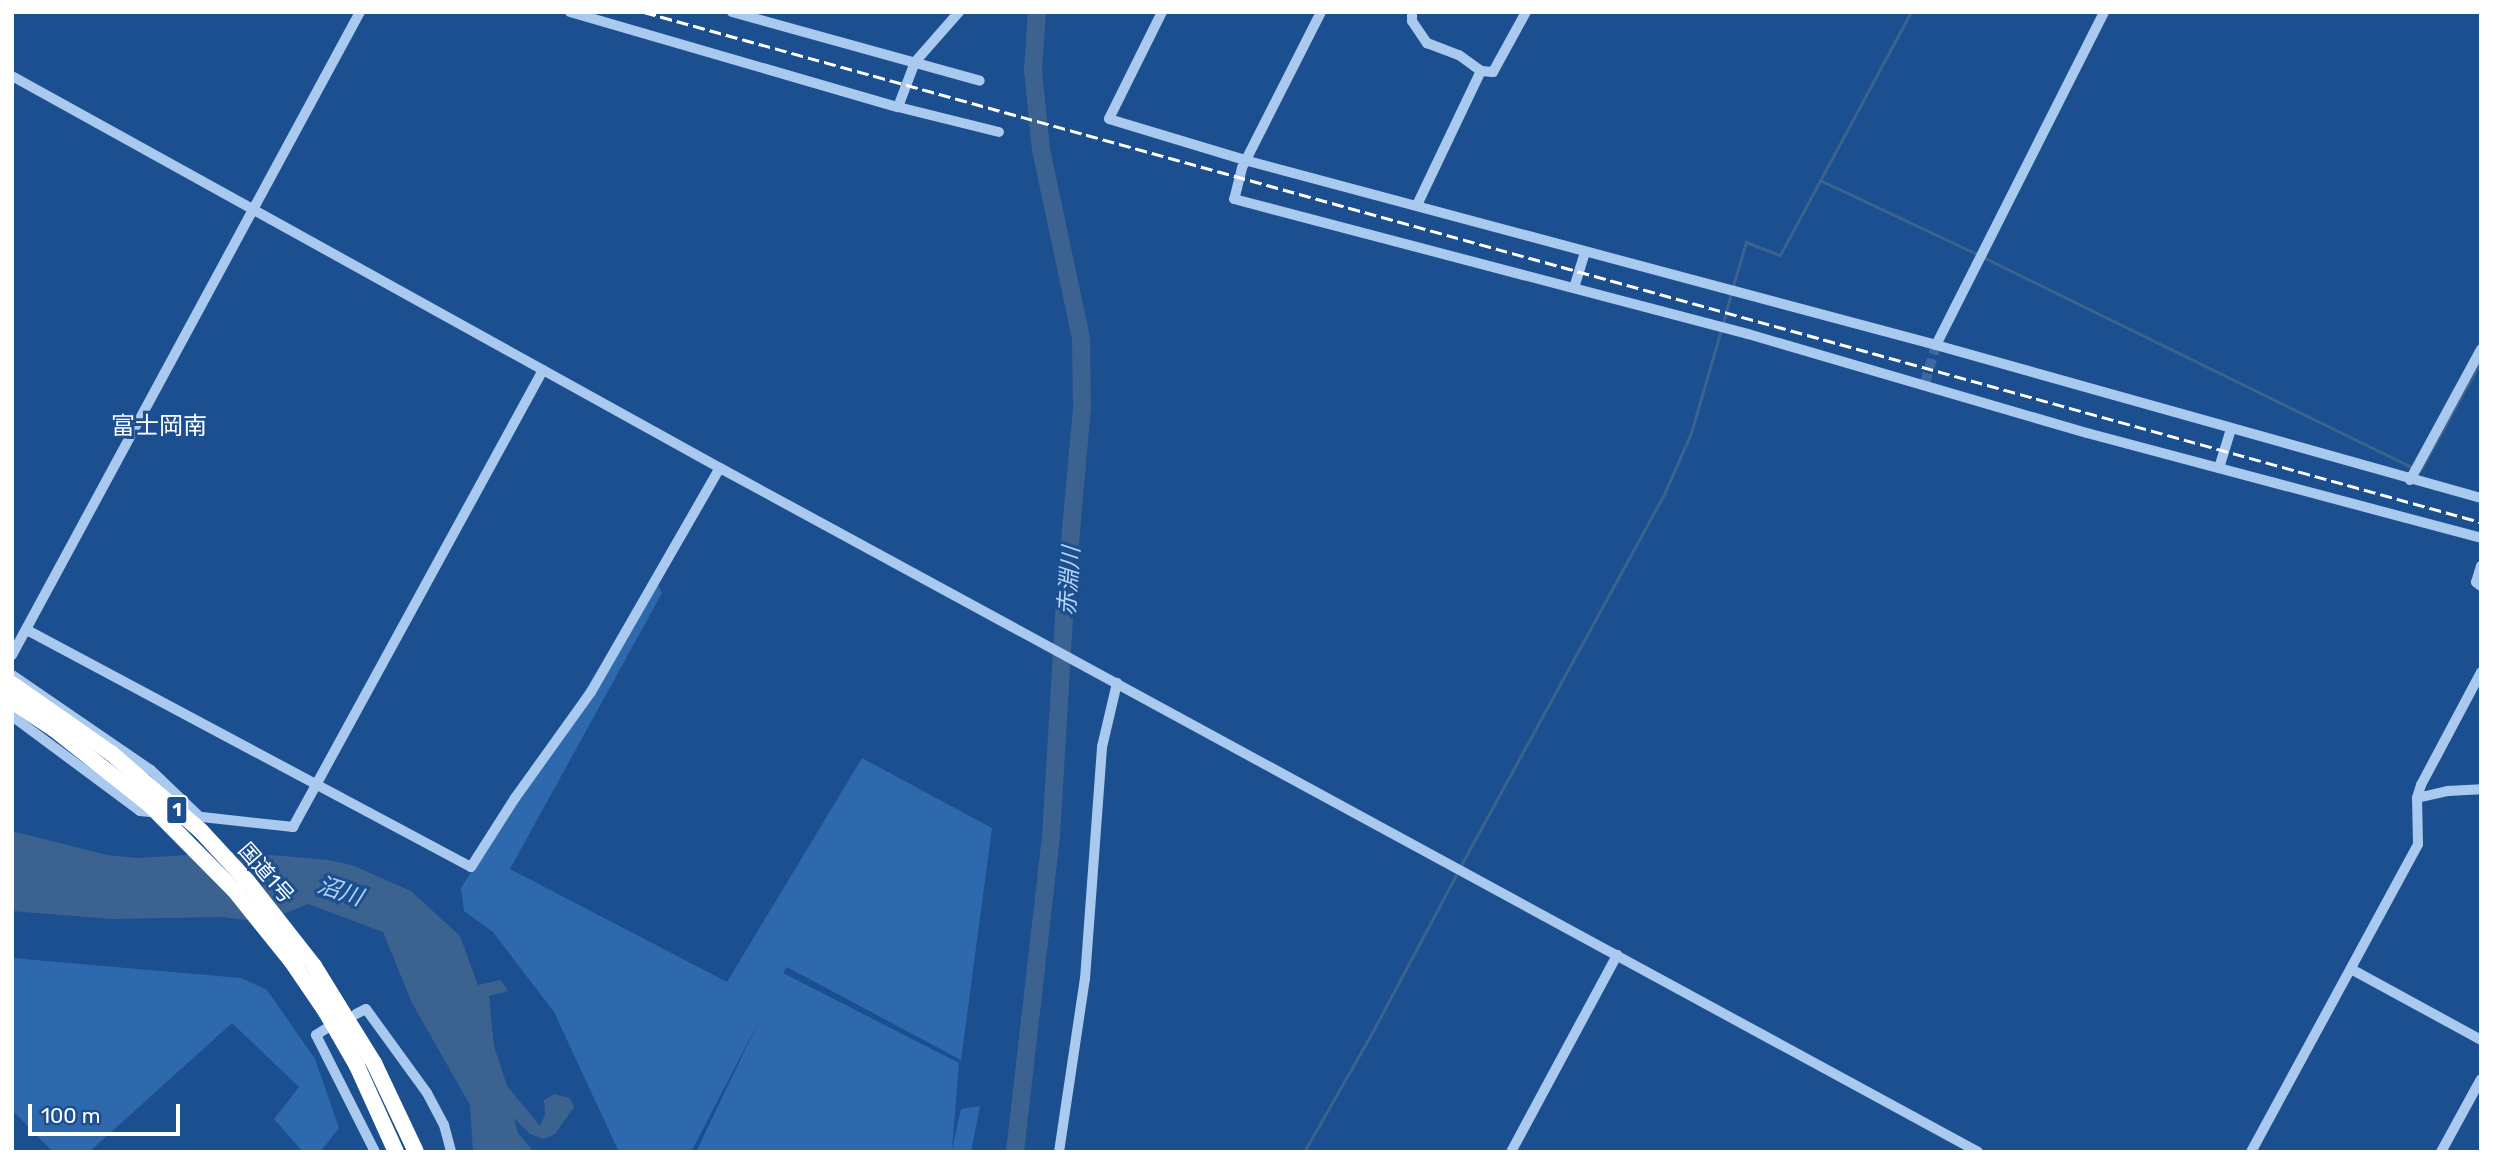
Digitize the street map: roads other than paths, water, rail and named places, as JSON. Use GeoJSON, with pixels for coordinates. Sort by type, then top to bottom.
{"type":"FeatureCollection","features":[{"type":"Feature","properties":{"kind":"highway","name":"国道1号"},"geometry":{"type":"LineString","coordinates":[[12,684],[111,753],[201,831],[248,882],[314,966],[374,1063],[416,1152]]}},
{"type":"Feature","properties":{"kind":"highway","name":"国道1号"},"geometry":{"type":"LineString","coordinates":[[12,701],[73,744],[151,806],[235,891],[292,962],[326,1012],[357,1066],[396,1152]]}},
{"type":"Feature","properties":{"kind":"street"},"geometry":{"type":"LineString","coordinates":[[12,655],[360,12]]}},
{"type":"Feature","properties":{"kind":"street"},"geometry":{"type":"LineString","coordinates":[[570,12],[898,107],[999,132]]}},
{"type":"Feature","properties":{"kind":"street"},"geometry":{"type":"LineString","coordinates":[[732,12],[980,81]]}},
{"type":"Feature","properties":{"kind":"street"},"geometry":{"type":"LineString","coordinates":[[898,107],[915,62],[959,12]]}},
{"type":"Feature","properties":{"kind":"street"},"geometry":{"type":"LineString","coordinates":[[1162,12],[1109,120],[1248,161],[1936,345],[2481,498]]}},
{"type":"Feature","properties":{"kind":"street"},"geometry":{"type":"LineString","coordinates":[[1321,12],[1242,169],[1234,199],[1761,337],[2219,468],[2481,538]]}},
{"type":"Feature","properties":{"kind":"street"},"geometry":{"type":"LineString","coordinates":[[1412,12],[1412,21],[1427,43],[1459,55],[1481,71],[1493,72],[1526,12]]}},
{"type":"Feature","properties":{"kind":"street"},"geometry":{"type":"LineString","coordinates":[[1936,345],[2104,12]]}},
{"type":"Feature","properties":{"kind":"street"},"geometry":{"type":"LineString","coordinates":[[1417,205],[1481,71]]}},
{"type":"Feature","properties":{"kind":"street"},"geometry":{"type":"LineString","coordinates":[[12,76],[720,468],[1978,1152]]}},
{"type":"Feature","properties":{"kind":"street"},"geometry":{"type":"LineString","coordinates":[[1574,288],[1585,252]]}},
{"type":"Feature","properties":{"kind":"street"},"geometry":{"type":"LineString","coordinates":[[2410,480],[2481,349]]}},
{"type":"Feature","properties":{"kind":"street"},"geometry":{"type":"LineString","coordinates":[[12,716],[141,811],[293,827],[543,370]]}},
{"type":"Feature","properties":{"kind":"street"},"geometry":{"type":"LineString","coordinates":[[2219,468],[2231,429]]}},
{"type":"Feature","properties":{"kind":"street"},"geometry":{"type":"LineString","coordinates":[[27,630],[471,867],[515,798],[591,692],[720,468]]}},
{"type":"Feature","properties":{"kind":"street"},"geometry":{"type":"LineString","coordinates":[[2481,566],[2476,582],[2481,586]]}},
{"type":"Feature","properties":{"kind":"street"},"geometry":{"type":"LineString","coordinates":[[2251,1152],[2418,844],[2417,798],[2481,672]]}},
{"type":"Feature","properties":{"kind":"street"},"geometry":{"type":"LineString","coordinates":[[12,675],[151,770],[200,817]]}},
{"type":"Feature","properties":{"kind":"street"},"geometry":{"type":"LineString","coordinates":[[1059,1152],[1085,979],[1102,747],[1112,680]]}},
{"type":"Feature","properties":{"kind":"street"},"geometry":{"type":"LineString","coordinates":[[2417,798],[2448,790],[2481,789]]}},
{"type":"Feature","properties":{"kind":"street"},"geometry":{"type":"LineString","coordinates":[[1511,1152],[1617,955]]}},
{"type":"Feature","properties":{"kind":"street"},"geometry":{"type":"LineString","coordinates":[[2351,969],[2481,1040]]}},
{"type":"Feature","properties":{"kind":"street"},"geometry":{"type":"LineString","coordinates":[[356,1014],[366,1009],[426,1093],[444,1125],[451,1152]]}},
{"type":"Feature","properties":{"kind":"street"},"geometry":{"type":"LineString","coordinates":[[327,1028],[316,1035],[375,1152]]}},
{"type":"Feature","properties":{"kind":"street"},"geometry":{"type":"LineString","coordinates":[[2441,1152],[2481,1079]]}},
{"type":"Feature","properties":{"kind":"water","name":"沼川"},"geometry":{"type":"Polygon","coordinates":[[[12,831],[107,855],[137,858],[236,852],[328,860],[352,865],[411,891],[460,936],[478,985],[501,980],[508,991],[489,996],[494,1046],[507,1086],[540,1126],[545,1115],[544,1100],[554,1094],[570,1098],[574,1107],[555,1134],[544,1139],[530,1134],[514,1118],[518,1133],[534,1152],[473,1152],[470,1105],[412,1003],[383,932],[308,904],[276,917],[274,924],[223,917],[110,919],[12,911],[12,831]]]}},
{"type":"Feature","properties":{"kind":"waterway","name":"赤淵川"},"geometry":{"type":"LineString","coordinates":[[1015,1152],[1051,837],[1066,587],[1082,409],[1081,338],[1041,150],[1033,70],[1037,12]]}},
{"type":"Feature","properties":{"kind":"waterway"},"geometry":{"type":"LineString","coordinates":[[1733,286],[1746,242],[1780,255],[1911,12]]}},
{"type":"Feature","properties":{"kind":"waterway"},"geometry":{"type":"LineString","coordinates":[[1822,181],[1977,254]]}},
{"type":"Feature","properties":{"kind":"waterway"},"geometry":{"type":"LineString","coordinates":[[1983,257],[2414,468]]}},
{"type":"Feature","properties":{"kind":"waterway"},"geometry":{"type":"LineString","coordinates":[[1723,323],[1731,293]]}},
{"type":"Feature","properties":{"kind":"waterway"},"geometry":{"type":"LineString","coordinates":[[1460,867],[1665,492],[1691,433],[1721,330]]}},
{"type":"Feature","properties":{"kind":"waterway"},"geometry":{"type":"LineString","coordinates":[[2420,471],[2481,361]]}},
{"type":"Feature","properties":{"kind":"waterway"},"geometry":{"type":"LineString","coordinates":[[1304,1152],[1372,1033],[1457,873]]}},
{"type":"Feature","properties":{"kind":"tunnel"},"geometry":{"type":"LineString","coordinates":[[1925,383],[1936,345]]}},
{"type":"Feature","properties":{"kind":"railway"},"geometry":{"type":"LineString","coordinates":[[644,12],[2481,522]]}},
{"type":"Feature","properties":{"kind":"district","name":"富士岡南"},"geometry":{"type":"Point","coordinates":[159,427]}}]}
